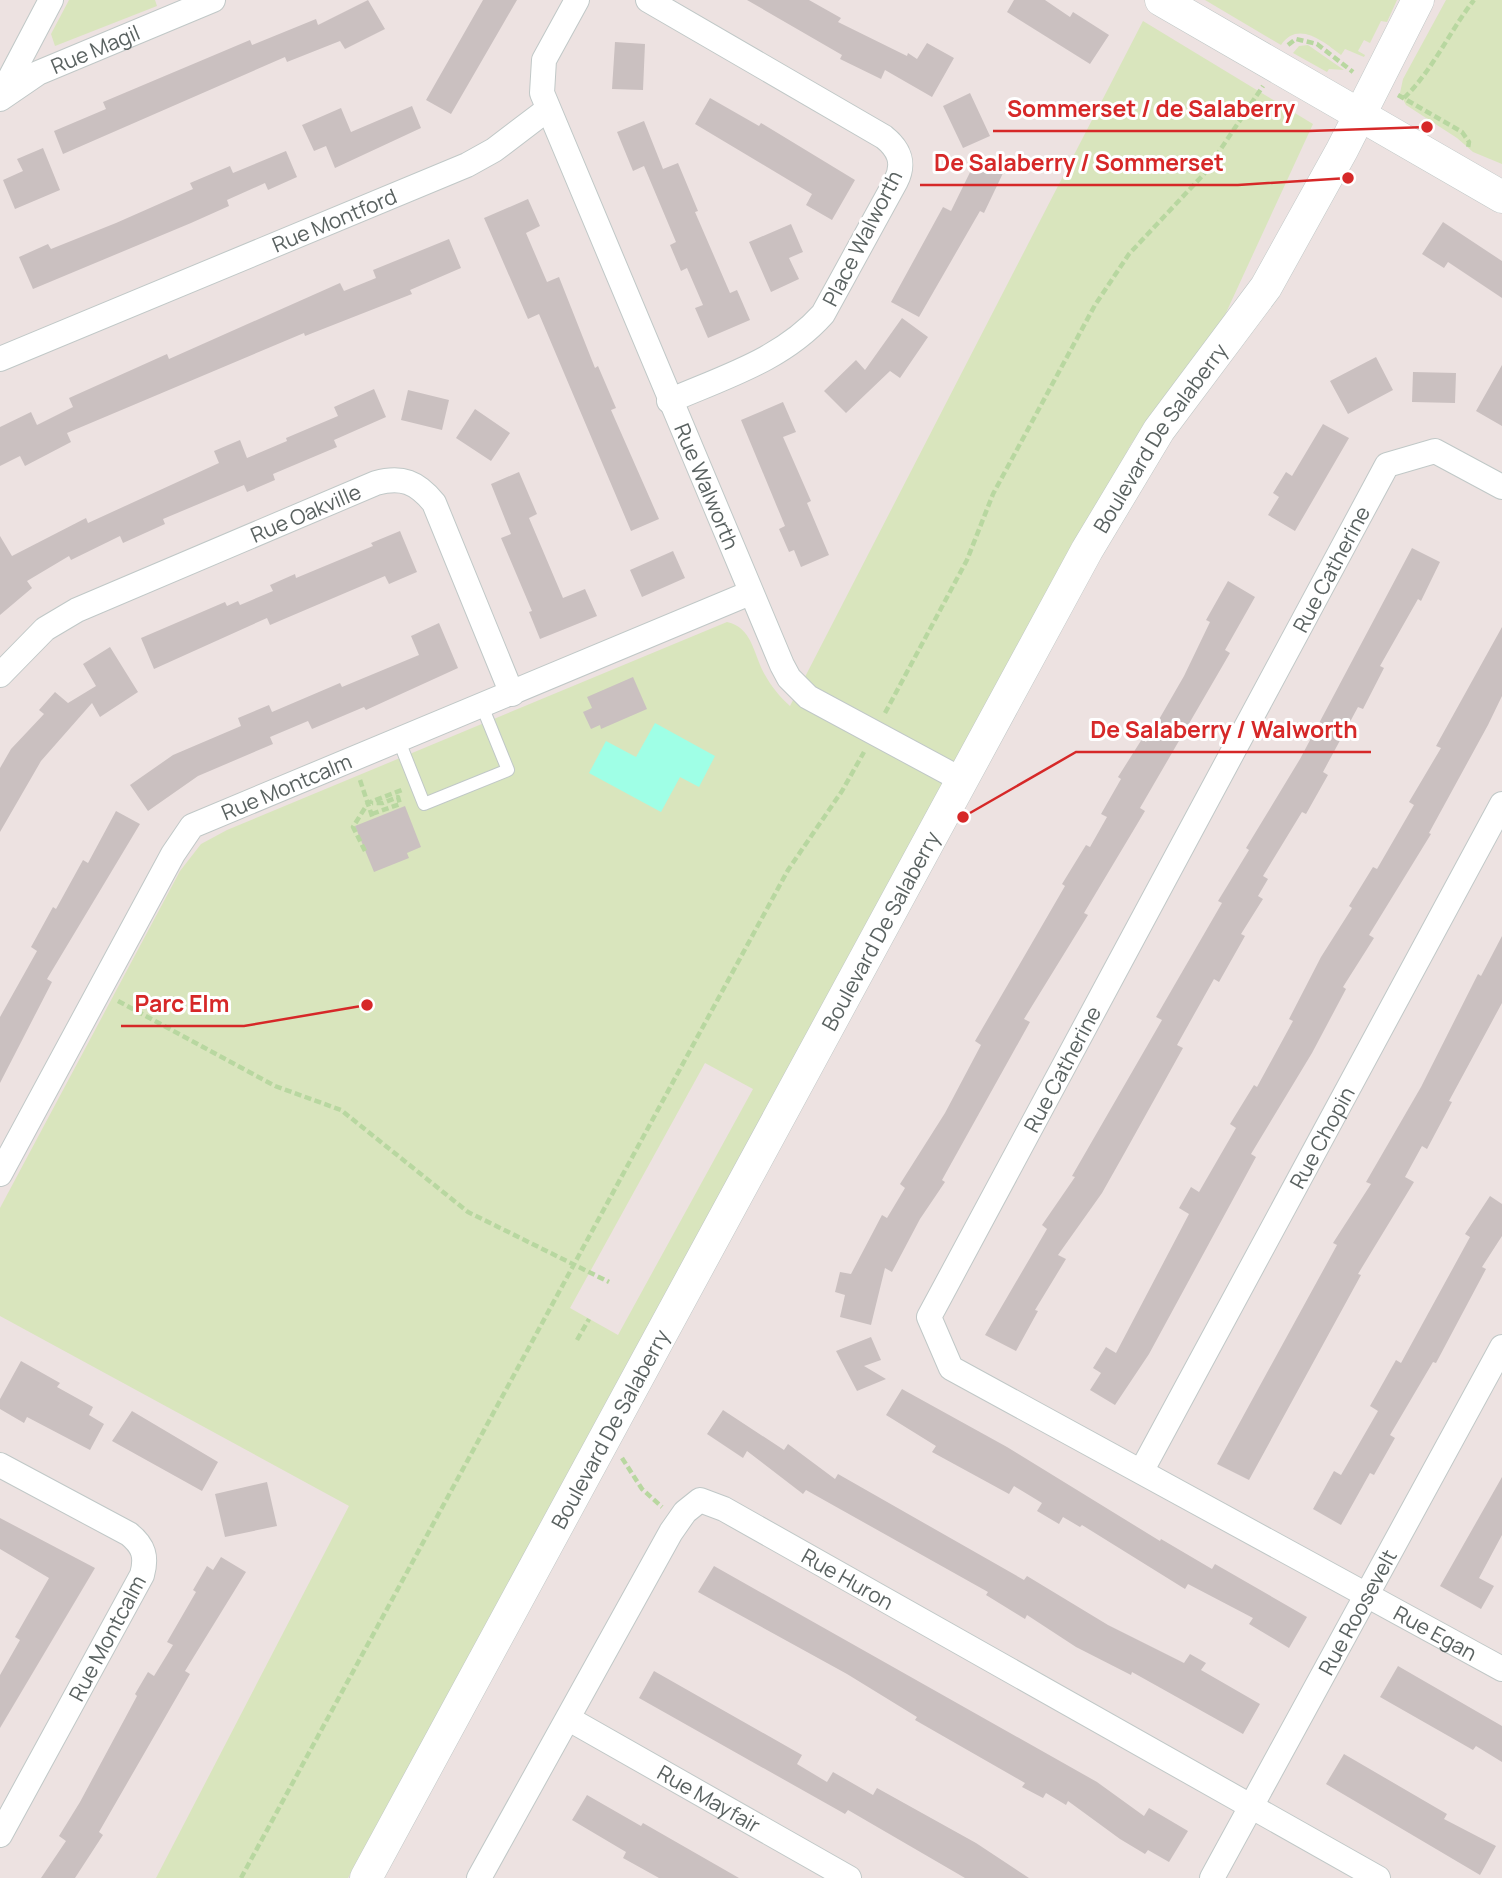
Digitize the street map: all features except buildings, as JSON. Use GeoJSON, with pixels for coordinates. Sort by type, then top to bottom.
{"type":"FeatureCollection","features":[{"type":"Feature","properties":{"kind":"street","name":"Rue Magil"},"geometry":{"type":"LineString","coordinates":[[0,99],[51,0]]}},
{"type":"Feature","properties":{"kind":"street"},"geometry":{"type":"LineString","coordinates":[[548,109],[542,93],[544,61],[577,0]]}},
{"type":"Feature","properties":{"kind":"street","name":"Place Walworth"},"geometry":{"type":"LineString","coordinates":[[648,0],[884,137],[894,144],[901,164],[896,181],[823,314],[807,332],[783,350],[760,362],[669,401]]}},
{"type":"Feature","properties":{"kind":"street"},"geometry":{"type":"LineString","coordinates":[[1161,0],[1502,197]]}},
{"type":"Feature","properties":{"kind":"street","name":"Boulevard De Salaberry"},"geometry":{"type":"LineString","coordinates":[[366,1878],[962,780],[1135,467],[1171,412],[1266,287],[1418,0]]}},
{"type":"Feature","properties":{"kind":"street","name":"Rue Magil"},"geometry":{"type":"LineString","coordinates":[[0,99],[38,73],[197,3]]}},
{"type":"Feature","properties":{"kind":"street","name":"Rue Montford"},"geometry":{"type":"LineString","coordinates":[[0,359],[467,165],[494,150],[548,109]]}},
{"type":"Feature","properties":{"kind":"street","name":"Rue Walworth"},"geometry":{"type":"LineString","coordinates":[[548,109],[782,665],[796,687],[808,697],[962,780]]}},
{"type":"Feature","properties":{"kind":"street","name":"Rue Catherine"},"geometry":{"type":"LineString","coordinates":[[1368,1595],[951,1368],[929,1317],[1387,465],[1435,451],[1502,487]]}},
{"type":"Feature","properties":{"kind":"street","name":"Rue Oakville"},"geometry":{"type":"LineString","coordinates":[[0,675],[45,629],[76,610],[394,479],[411,481],[434,503],[512,694]]}},
{"type":"Feature","properties":{"kind":"street","name":"Rue Montcalm"},"geometry":{"type":"LineString","coordinates":[[0,1174],[181,838],[192,826],[750,593]]}},
{"type":"Feature","properties":{"kind":"street","name":"Rue Chopin"},"geometry":{"type":"LineString","coordinates":[[1142,1470],[1502,804]]}},
{"type":"Feature","properties":{"kind":"street","name":"Rue Roosevelt"},"geometry":{"type":"LineString","coordinates":[[1212,1878],[1502,1347]]}},
{"type":"Feature","properties":{"kind":"street","name":"Rue Montcalm"},"geometry":{"type":"LineString","coordinates":[[0,1465],[129,1534],[138,1542],[146,1562],[142,1575],[0,1835]]}},
{"type":"Feature","properties":{"kind":"street","name":"Rue Huron"},"geometry":{"type":"LineString","coordinates":[[479,1878],[671,1532],[693,1504],[704,1500],[1378,1878]]}},
{"type":"Feature","properties":{"kind":"street","name":"Rue Egan"},"geometry":{"type":"LineString","coordinates":[[1368,1595],[1502,1669]]}},
{"type":"Feature","properties":{"kind":"street","name":"Rue Mayfair"},"geometry":{"type":"LineString","coordinates":[[569,1718],[849,1878]]}},
{"type":"Feature","properties":{"kind":"lane"},"geometry":{"type":"LineString","coordinates":[[399,741],[424,804],[508,770],[482,706]]}},
{"type":"Feature","properties":{"kind":"path"},"geometry":{"type":"LineString","coordinates":[[1404,98],[1423,79],[1445,39],[1474,0]]}},
{"type":"Feature","properties":{"kind":"path"},"geometry":{"type":"LineString","coordinates":[[1286,49],[1296,39],[1311,40],[1352,72]]}},
{"type":"Feature","properties":{"kind":"path"},"geometry":{"type":"LineString","coordinates":[[883,717],[967,560],[993,494],[1101,295],[1129,254],[1204,174],[1263,85]]}},
{"type":"Feature","properties":{"kind":"path"},"geometry":{"type":"LineString","coordinates":[[1396,94],[1462,132],[1469,142],[1466,152]]}},
{"type":"Feature","properties":{"kind":"path"},"geometry":{"type":"LineString","coordinates":[[241,1878],[799,851],[842,791],[866,750]]}},
{"type":"Feature","properties":{"kind":"path"},"geometry":{"type":"LineString","coordinates":[[352,760],[373,817],[400,804],[398,797],[383,803],[368,803]]}},
{"type":"Feature","properties":{"kind":"path"},"geometry":{"type":"LineString","coordinates":[[365,851],[353,827],[368,803],[416,784]]}},
{"type":"Feature","properties":{"kind":"path"},"geometry":{"type":"LineString","coordinates":[[99,990],[275,1086],[341,1110],[468,1212],[609,1282]]}},
{"type":"Feature","properties":{"kind":"path"},"geometry":{"type":"LineString","coordinates":[[577,1339],[589,1319]]}},
{"type":"Feature","properties":{"kind":"path"},"geometry":{"type":"LineString","coordinates":[[616,1452],[642,1489],[665,1509]]}},
{"type":"Feature","properties":{"kind":"shaded area"},"geometry":{"type":"Polygon","coordinates":[[[69,0],[155,0],[157,6],[55,46],[51,34],[69,0]]]}},
{"type":"Feature","properties":{"kind":"shaded area"},"geometry":{"type":"Polygon","coordinates":[[[1205,0],[1397,0],[1387,22],[1381,21],[1370,43],[1364,40],[1358,51],[1365,55],[1364,57],[1345,49],[1341,55],[1319,40],[1303,34],[1295,34],[1281,45],[1205,0]]]}},
{"type":"Feature","properties":{"kind":"shaded area"},"geometry":{"type":"Polygon","coordinates":[[[1446,0],[1502,0],[1502,164],[1473,152],[1457,138],[1406,105],[1400,93],[1403,79],[1446,0]]]}},
{"type":"Feature","properties":{"kind":"shaded area"},"geometry":{"type":"Polygon","coordinates":[[[1143,21],[1313,124],[1225,315],[1131,444],[928,822],[773,1096],[348,1878],[156,1878],[349,1506],[0,1316],[0,1208],[180,871],[201,844],[227,830],[727,622],[736,625],[747,636],[767,679],[790,706],[1143,21]],[[705,1063],[570,1308],[618,1335],[753,1089],[705,1063]]]}},
{"type":"Feature","properties":{"kind":"shaded area"},"geometry":{"type":"Polygon","coordinates":[[[1308,45],[1344,70],[1329,69],[1327,72],[1293,53],[1299,46],[1308,45]]]}},
{"type":"Feature","properties":{"kind":"shaded area"},"geometry":{"type":"Polygon","coordinates":[[[655,723],[715,756],[699,787],[680,777],[661,812],[589,773],[606,741],[636,757],[655,723]]]}},
{"type":"Feature","properties":{"kind":"place","name":"Sommerset / de Salaberry"},"geometry":{"type":"Point","coordinates":[1427,127]}},
{"type":"Feature","properties":{"kind":"place","name":"De Salaberry / Sommerset"},"geometry":{"type":"Point","coordinates":[1348,178]}},
{"type":"Feature","properties":{"kind":"place","name":"De Salaberry / Walworth"},"geometry":{"type":"Point","coordinates":[963,817]}},
{"type":"Feature","properties":{"kind":"place","name":"Parc Elm"},"geometry":{"type":"Point","coordinates":[367,1005]}}]}
